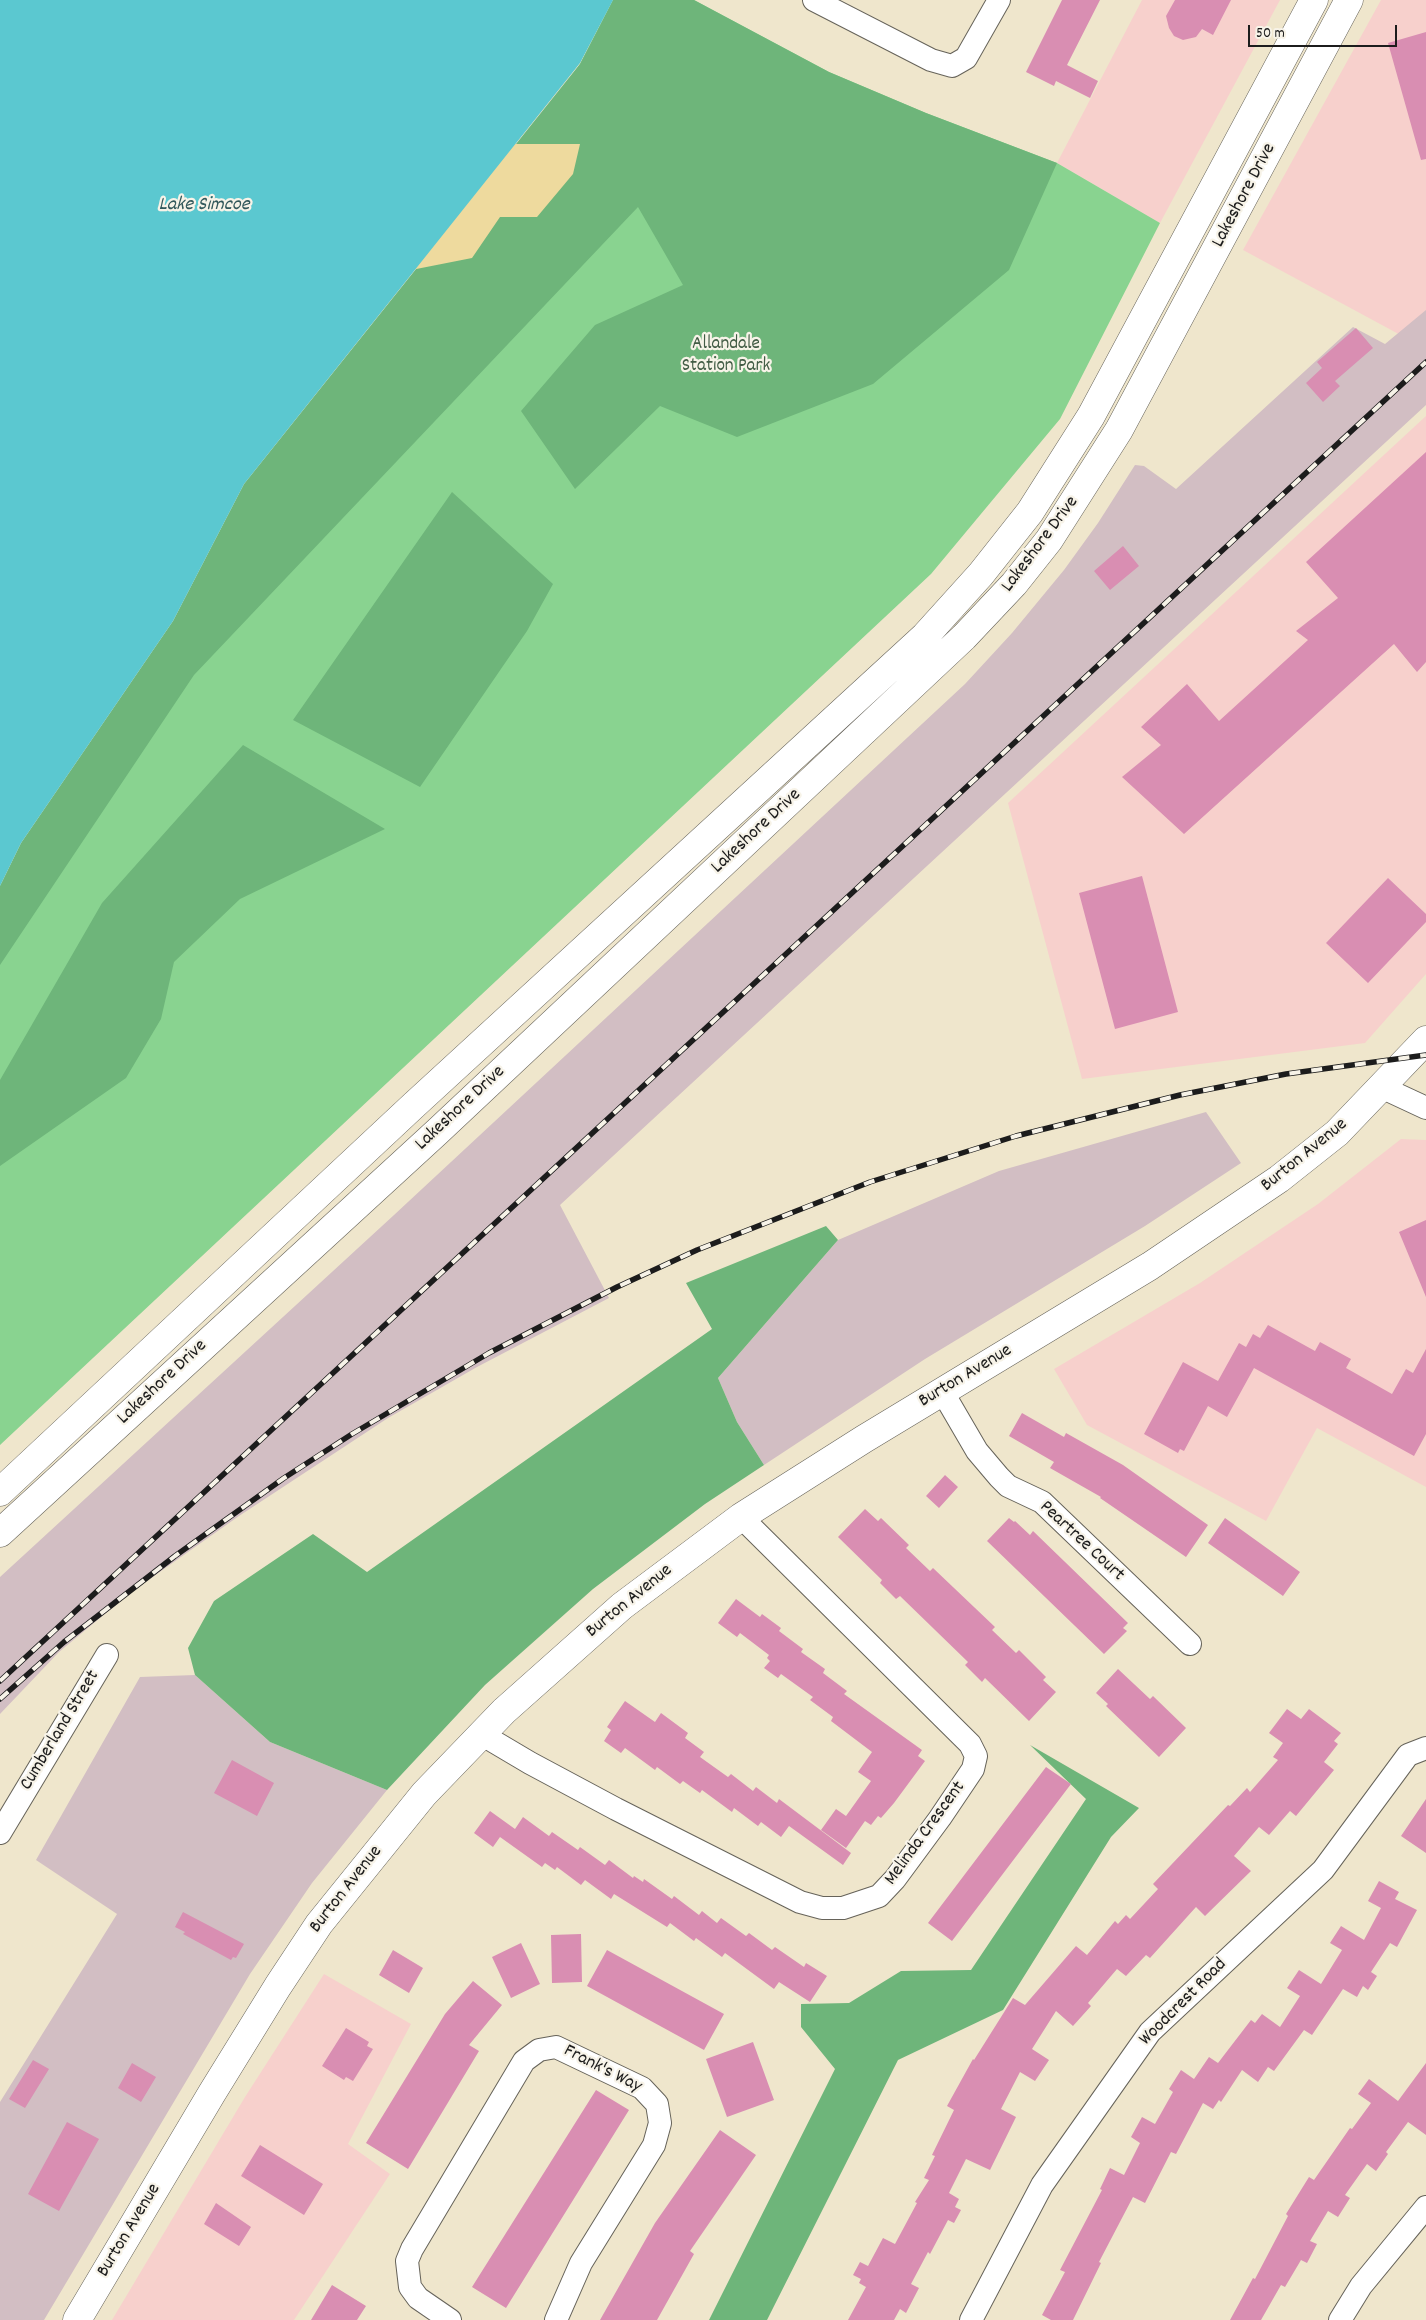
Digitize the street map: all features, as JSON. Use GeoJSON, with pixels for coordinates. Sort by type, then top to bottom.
{"type":"FeatureCollection","features":[{"type":"Feature","properties":{"kind":"main road","name":"Lakeshore Drive"},"geometry":{"type":"LineString","coordinates":[[0,1492],[414,1105],[925,636],[981,574],[1030,512],[1092,416],[1314,0]]}},
{"type":"Feature","properties":{"kind":"main road","name":"Lakeshore Drive"},"geometry":{"type":"LineString","coordinates":[[0,1534],[437,1132],[964,637],[1014,584],[1049,540],[1115,438],[1349,0]]}},
{"type":"Feature","properties":{"kind":"main road","name":"Burton Avenue"},"geometry":{"type":"LineString","coordinates":[[78,2320],[222,2076],[319,1924],[394,1830],[481,1734],[527,1689],[622,1606],[741,1517],[942,1391],[1150,1266],[1279,1180],[1337,1133],[1426,1040]]}},
{"type":"Feature","properties":{"kind":"street"},"geometry":{"type":"LineString","coordinates":[[814,0],[931,60],[952,66],[966,58],[999,0]]}},
{"type":"Feature","properties":{"kind":"street"},"geometry":{"type":"LineString","coordinates":[[1382,1088],[1426,1108]]}},
{"type":"Feature","properties":{"kind":"street","name":"Peartree Court"},"geometry":{"type":"LineString","coordinates":[[942,1391],[977,1451],[998,1477],[1008,1486],[1042,1502],[1190,1644]]}},
{"type":"Feature","properties":{"kind":"street","name":"Melinda Crescent"},"geometry":{"type":"LineString","coordinates":[[481,1734],[530,1763],[607,1804],[800,1902],[822,1908],[843,1908],[879,1896],[895,1879],[940,1818],[973,1769],[976,1756],[970,1744],[741,1517]]}},
{"type":"Feature","properties":{"kind":"street","name":"Cumberland Street"},"geometry":{"type":"LineString","coordinates":[[0,1833],[107,1655]]}},
{"type":"Feature","properties":{"kind":"street","name":"Woodcrest Road"},"geometry":{"type":"LineString","coordinates":[[970,2320],[1042,2185],[1150,2032],[1323,1870],[1408,1755],[1426,1748]]}},
{"type":"Feature","properties":{"kind":"street","name":"Frank's Way"},"geometry":{"type":"LineString","coordinates":[[450,2320],[418,2298],[410,2286],[408,2261],[412,2249],[524,2061],[539,2050],[556,2047],[642,2088],[657,2104],[660,2123],[654,2145],[582,2263],[556,2320]]}},
{"type":"Feature","properties":{"kind":"street"},"geometry":{"type":"LineString","coordinates":[[1340,2320],[1361,2286],[1426,2207]]}},
{"type":"Feature","properties":{"kind":"shaded area"},"geometry":{"type":"Polygon","coordinates":[[[1142,0],[1280,0],[1160,223],[1057,163],[1142,0]]]}},
{"type":"Feature","properties":{"kind":"shaded area"},"geometry":{"type":"Polygon","coordinates":[[[1381,0],[1426,0],[1426,319],[1406,338],[1243,250],[1381,0]]]}},
{"type":"Feature","properties":{"kind":"shaded area"},"geometry":{"type":"Polygon","coordinates":[[[1426,310],[1426,405],[560,1205],[609,1298],[477,1367],[388,1418],[239,1516],[130,1593],[59,1652],[0,1714],[0,1577],[394,1215],[965,684],[1012,633],[1064,570],[1098,523],[1135,465],[1144,466],[1176,489],[1353,327],[1385,344],[1426,310]]]}},
{"type":"Feature","properties":{"kind":"shaded area"},"geometry":{"type":"Polygon","coordinates":[[[1426,416],[1426,974],[1365,1043],[1082,1079],[1008,803],[1426,416]]]}},
{"type":"Feature","properties":{"kind":"shaded area"},"geometry":{"type":"Polygon","coordinates":[[[1206,1112],[1241,1163],[1145,1226],[925,1359],[764,1465],[737,1422],[718,1378],[838,1240],[999,1171],[1206,1112]]]}},
{"type":"Feature","properties":{"kind":"shaded area"},"geometry":{"type":"Polygon","coordinates":[[[1401,1139],[1426,1140],[1426,1487],[1317,1428],[1266,1521],[1087,1425],[1054,1369],[1200,1283],[1318,1204],[1401,1139]]]}},
{"type":"Feature","properties":{"kind":"shaded area"},"geometry":{"type":"Polygon","coordinates":[[[195,1675],[270,1742],[387,1790],[312,1883],[250,1974],[44,2320],[0,2320],[0,2102],[117,1914],[36,1860],[140,1677],[195,1675]]]}},
{"type":"Feature","properties":{"kind":"shaded area"},"geometry":{"type":"Polygon","coordinates":[[[324,1974],[411,2024],[348,2144],[390,2174],[294,2320],[112,2320],[245,2097],[324,1974]]]}},
{"type":"Feature","properties":{"kind":"green space","name":"Allandale Station Park"},"geometry":{"type":"Polygon","coordinates":[[[613,0],[694,0],[829,72],[926,113],[1057,163],[1160,223],[1060,419],[931,574],[0,1445],[0,886],[580,64],[613,0]]]}},
{"type":"Feature","properties":{"kind":"green space"},"geometry":{"type":"Polygon","coordinates":[[[613,0],[694,0],[829,72],[926,113],[1057,163],[1009,270],[873,384],[737,437],[660,406],[575,489],[521,411],[595,325],[683,285],[638,207],[194,675],[0,965],[0,886],[21,843],[173,621],[244,484],[580,64],[613,0]]]}},
{"type":"Feature","properties":{"kind":"green space"},"geometry":{"type":"Polygon","coordinates":[[[452,492],[553,584],[527,631],[420,787],[293,720],[452,492]]]}},
{"type":"Feature","properties":{"kind":"green space"},"geometry":{"type":"Polygon","coordinates":[[[243,745],[385,829],[240,899],[174,962],[161,1019],[126,1078],[0,1166],[0,1080],[102,903],[243,745]]]}},
{"type":"Feature","properties":{"kind":"green space"},"geometry":{"type":"Polygon","coordinates":[[[826,1226],[838,1240],[718,1378],[737,1422],[764,1465],[705,1504],[593,1589],[485,1685],[387,1790],[270,1742],[195,1675],[188,1648],[214,1601],[313,1534],[367,1572],[712,1329],[686,1283],[826,1226]]]}},
{"type":"Feature","properties":{"kind":"green space"},"geometry":{"type":"Polygon","coordinates":[[[1030,1745],[1139,1808],[1111,1837],[1003,2010],[898,2060],[767,2320],[709,2320],[835,2069],[801,2027],[801,2004],[849,2003],[901,1971],[971,1970],[1086,1799],[1030,1745]]]}},
{"type":"Feature","properties":{"kind":"sand"},"geometry":{"type":"Polygon","coordinates":[[[498,144],[580,144],[573,174],[537,217],[500,217],[472,258],[396,273],[498,144]]]}},
{"type":"Feature","properties":{"kind":"water","name":"Lake Simcoe"},"geometry":{"type":"Polygon","coordinates":[[[0,0],[613,0],[580,63],[244,484],[173,621],[21,843],[0,886],[0,0]]]}},
{"type":"Feature","properties":{"kind":"building"},"geometry":{"type":"Polygon","coordinates":[[[1062,0],[1100,0],[1067,65],[1098,81],[1090,98],[1056,81],[1054,86],[1026,72],[1062,0]]]}},
{"type":"Feature","properties":{"kind":"building"},"geometry":{"type":"Polygon","coordinates":[[[1175,0],[1231,0],[1213,35],[1202,29],[1196,37],[1183,40],[1174,36],[1169,28],[1166,16],[1175,0]]]}},
{"type":"Feature","properties":{"kind":"building"},"geometry":{"type":"Polygon","coordinates":[[[1426,32],[1426,159],[1421,160],[1388,43],[1426,32]]]}},
{"type":"Feature","properties":{"kind":"building"},"geometry":{"type":"Polygon","coordinates":[[[1356,328],[1373,348],[1335,381],[1340,386],[1323,402],[1306,383],[1322,368],[1317,362],[1356,328]]]}},
{"type":"Feature","properties":{"kind":"building"},"geometry":{"type":"Polygon","coordinates":[[[1426,452],[1426,662],[1417,672],[1394,644],[1184,834],[1122,777],[1161,745],[1141,727],[1187,684],[1219,721],[1308,640],[1296,631],[1338,598],[1306,562],[1426,452]]]}},
{"type":"Feature","properties":{"kind":"building"},"geometry":{"type":"Polygon","coordinates":[[[1123,546],[1139,566],[1110,590],[1094,571],[1123,546]]]}},
{"type":"Feature","properties":{"kind":"building"},"geometry":{"type":"Polygon","coordinates":[[[1142,876],[1178,1012],[1115,1029],[1079,893],[1142,876]]]}},
{"type":"Feature","properties":{"kind":"building"},"geometry":{"type":"Polygon","coordinates":[[[1388,878],[1426,914],[1426,922],[1368,983],[1326,943],[1388,878]]]}},
{"type":"Feature","properties":{"kind":"building"},"geometry":{"type":"Polygon","coordinates":[[[1426,1220],[1426,1297],[1399,1232],[1426,1220]]]}},
{"type":"Feature","properties":{"kind":"building"},"geometry":{"type":"Polygon","coordinates":[[[1268,1325],[1315,1351],[1320,1342],[1351,1359],[1346,1368],[1392,1394],[1406,1369],[1413,1373],[1426,1349],[1426,1434],[1414,1456],[1254,1368],[1227,1417],[1208,1406],[1184,1451],[1180,1449],[1178,1453],[1144,1434],[1183,1362],[1218,1381],[1239,1343],[1246,1347],[1253,1334],[1260,1338],[1268,1325]]]}},
{"type":"Feature","properties":{"kind":"building"},"geometry":{"type":"Polygon","coordinates":[[[1022,1413],[1064,1437],[1066,1433],[1123,1465],[1208,1525],[1186,1557],[1101,1497],[1050,1468],[1054,1462],[1009,1436],[1022,1413]]]}},
{"type":"Feature","properties":{"kind":"building"},"geometry":{"type":"Polygon","coordinates":[[[945,1475],[958,1487],[939,1508],[926,1496],[945,1475]]]}},
{"type":"Feature","properties":{"kind":"building"},"geometry":{"type":"Polygon","coordinates":[[[865,1509],[878,1521],[881,1518],[909,1545],[906,1548],[930,1571],[933,1568],[995,1627],[992,1630],[1016,1653],[1019,1650],[1046,1677],[1043,1680],[1056,1692],[1029,1721],[985,1678],[982,1682],[965,1665],[968,1662],[900,1596],[896,1599],[880,1583],[882,1580],[838,1537],[865,1509]]]}},
{"type":"Feature","properties":{"kind":"building"},"geometry":{"type":"Polygon","coordinates":[[[1009,1518],[1030,1535],[1033,1531],[1128,1623],[1123,1628],[1127,1631],[1104,1654],[987,1541],[1009,1518]]]}},
{"type":"Feature","properties":{"kind":"building"},"geometry":{"type":"Polygon","coordinates":[[[1225,1518],[1300,1572],[1283,1596],[1208,1543],[1225,1518]]]}},
{"type":"Feature","properties":{"kind":"building"},"geometry":{"type":"Polygon","coordinates":[[[736,1599],[760,1617],[762,1614],[781,1628],[779,1631],[803,1649],[801,1652],[825,1669],[823,1673],[847,1691],[844,1694],[922,1750],[918,1756],[925,1761],[894,1803],[881,1818],[878,1816],[871,1825],[865,1821],[846,1848],[821,1830],[836,1809],[846,1816],[871,1781],[858,1772],[872,1752],[831,1721],[833,1717],[810,1700],[813,1697],[781,1674],[778,1678],[764,1668],[770,1661],[767,1658],[769,1655],[740,1633],[737,1637],[718,1623],[736,1599]]]}},
{"type":"Feature","properties":{"kind":"building"},"geometry":{"type":"Polygon","coordinates":[[[1118,1669],[1150,1699],[1153,1696],[1186,1728],[1159,1757],[1106,1706],[1108,1704],[1096,1693],[1118,1669]]]}},
{"type":"Feature","properties":{"kind":"building"},"geometry":{"type":"Polygon","coordinates":[[[625,1701],[655,1722],[661,1713],[688,1733],[685,1738],[704,1752],[700,1757],[728,1777],[731,1774],[753,1791],[756,1787],[777,1803],[779,1799],[851,1853],[843,1865],[789,1826],[781,1837],[761,1822],[758,1826],[734,1808],[732,1812],[702,1790],[700,1793],[683,1781],[680,1784],[657,1767],[655,1770],[625,1748],[621,1753],[604,1741],[611,1730],[607,1727],[625,1701]]]}},
{"type":"Feature","properties":{"kind":"building"},"geometry":{"type":"Polygon","coordinates":[[[1287,1709],[1301,1719],[1309,1709],[1341,1733],[1334,1741],[1338,1744],[1324,1762],[1334,1770],[1296,1816],[1290,1811],[1269,1835],[1259,1827],[1234,1856],[1251,1871],[1205,1916],[1196,1907],[1150,1958],[1146,1955],[1126,1976],[1117,1969],[1088,2003],[1091,2006],[1073,2026],[1056,2011],[1032,2049],[1049,2060],[1035,2081],[1020,2072],[1001,2109],[1016,2117],[990,2170],[966,2159],[949,2193],[959,2199],[955,2207],[961,2210],[954,2223],[948,2220],[930,2254],[928,2252],[911,2284],[919,2288],[906,2313],[900,2309],[894,2320],[848,2320],[866,2287],[859,2283],[861,2279],[853,2275],[860,2262],[868,2266],[883,2238],[895,2244],[917,2203],[915,2202],[929,2180],[924,2178],[935,2156],[932,2155],[954,2110],[947,2106],[973,2059],[1013,1998],[1025,2005],[1076,1946],[1087,1955],[1115,1921],[1118,1924],[1126,1915],[1130,1919],[1158,1889],[1153,1884],[1228,1805],[1230,1806],[1247,1788],[1250,1792],[1278,1760],[1273,1757],[1283,1743],[1269,1733],[1287,1709]]]}},
{"type":"Feature","properties":{"kind":"building"},"geometry":{"type":"Polygon","coordinates":[[[232,1760],[274,1783],[257,1816],[214,1793],[232,1760]]]}},
{"type":"Feature","properties":{"kind":"building"},"geometry":{"type":"Polygon","coordinates":[[[1046,1767],[1071,1784],[952,1941],[928,1923],[1046,1767]]]}},
{"type":"Feature","properties":{"kind":"building"},"geometry":{"type":"Polygon","coordinates":[[[1426,1799],[1426,1853],[1401,1836],[1426,1799]]]}},
{"type":"Feature","properties":{"kind":"building"},"geometry":{"type":"Polygon","coordinates":[[[490,1811],[515,1829],[523,1817],[549,1836],[552,1832],[578,1850],[580,1847],[605,1865],[609,1860],[633,1878],[634,1876],[643,1882],[644,1879],[672,1899],[674,1896],[699,1915],[702,1911],[717,1923],[721,1918],[746,1936],[749,1933],[772,1950],[775,1947],[804,1967],[806,1963],[827,1976],[810,2002],[779,1982],[774,1989],[725,1953],[722,1957],[696,1938],[694,1941],[670,1923],[667,1927],[614,1894],[611,1899],[585,1880],[581,1885],[557,1867],[555,1870],[545,1863],[542,1867],[500,1837],[493,1847],[474,1833],[490,1811]]]}},
{"type":"Feature","properties":{"kind":"building"},"geometry":{"type":"Polygon","coordinates":[[[1379,1881],[1399,1892],[1395,1899],[1417,1910],[1397,1947],[1390,1943],[1371,1972],[1377,1976],[1368,1990],[1363,1986],[1357,1997],[1343,1989],[1312,2035],[1304,2030],[1274,2071],[1268,2067],[1258,2082],[1242,2070],[1221,2102],[1219,2100],[1213,2109],[1203,2103],[1176,2154],[1171,2152],[1145,2203],[1133,2197],[1099,2262],[1101,2263],[1073,2320],[1051,2320],[1042,2315],[1065,2272],[1060,2270],[1102,2190],[1100,2189],[1110,2168],[1124,2175],[1140,2143],[1131,2137],[1142,2117],[1155,2124],[1173,2092],[1169,2089],[1181,2070],[1194,2079],[1209,2057],[1218,2063],[1251,2020],[1255,2023],[1262,2014],[1280,2027],[1300,1996],[1287,1988],[1299,1970],[1321,1984],[1342,1950],[1330,1943],[1341,1926],[1364,1940],[1381,1908],[1368,1901],[1379,1881]]]}},
{"type":"Feature","properties":{"kind":"building"},"geometry":{"type":"Polygon","coordinates":[[[183,1912],[244,1944],[236,1958],[233,1957],[231,1960],[183,1934],[185,1932],[175,1927],[183,1912]]]}},
{"type":"Feature","properties":{"kind":"building"},"geometry":{"type":"Polygon","coordinates":[[[581,1934],[582,1982],[552,1983],[551,1935],[581,1934]]]}},
{"type":"Feature","properties":{"kind":"building"},"geometry":{"type":"Polygon","coordinates":[[[521,1943],[540,1984],[511,1998],[492,1957],[521,1943]]]}},
{"type":"Feature","properties":{"kind":"building"},"geometry":{"type":"Polygon","coordinates":[[[393,1950],[423,1968],[409,1993],[379,1975],[393,1950]]]}},
{"type":"Feature","properties":{"kind":"building"},"geometry":{"type":"Polygon","coordinates":[[[607,1950],[724,2014],[704,2050],[587,1986],[607,1950]]]}},
{"type":"Feature","properties":{"kind":"building"},"geometry":{"type":"Polygon","coordinates":[[[473,1981],[502,2005],[469,2045],[479,2051],[408,2169],[366,2143],[445,2014],[473,1981]]]}},
{"type":"Feature","properties":{"kind":"building"},"geometry":{"type":"Polygon","coordinates":[[[346,2028],[369,2042],[367,2046],[373,2049],[353,2081],[346,2077],[344,2080],[322,2066],[346,2028]]]}},
{"type":"Feature","properties":{"kind":"building"},"geometry":{"type":"Polygon","coordinates":[[[753,2042],[774,2100],[727,2117],[706,2059],[753,2042]]]}},
{"type":"Feature","properties":{"kind":"building"},"geometry":{"type":"Polygon","coordinates":[[[33,2060],[49,2069],[25,2108],[9,2099],[33,2060]]]}},
{"type":"Feature","properties":{"kind":"building"},"geometry":{"type":"Polygon","coordinates":[[[132,2063],[156,2077],[141,2102],[118,2088],[132,2063]]]}},
{"type":"Feature","properties":{"kind":"building"},"geometry":{"type":"Polygon","coordinates":[[[1426,2063],[1426,2135],[1408,2122],[1386,2152],[1388,2154],[1376,2171],[1367,2164],[1345,2195],[1350,2198],[1338,2217],[1328,2211],[1310,2241],[1317,2244],[1307,2263],[1301,2260],[1285,2287],[1281,2285],[1261,2320],[1230,2320],[1253,2278],[1255,2279],[1288,2216],[1286,2214],[1309,2177],[1314,2180],[1350,2128],[1352,2129],[1371,2103],[1358,2094],[1369,2079],[1398,2101],[1426,2063]]]}},
{"type":"Feature","properties":{"kind":"building"},"geometry":{"type":"Polygon","coordinates":[[[596,2090],[629,2110],[506,2308],[472,2287],[596,2090]]]}},
{"type":"Feature","properties":{"kind":"building"},"geometry":{"type":"Polygon","coordinates":[[[67,2122],[99,2139],[59,2211],[28,2194],[67,2122]]]}},
{"type":"Feature","properties":{"kind":"building"},"geometry":{"type":"Polygon","coordinates":[[[720,2130],[756,2155],[690,2251],[694,2254],[657,2320],[600,2320],[655,2223],[720,2130]]]}},
{"type":"Feature","properties":{"kind":"building"},"geometry":{"type":"Polygon","coordinates":[[[260,2145],[323,2184],[304,2215],[241,2176],[260,2145]]]}},
{"type":"Feature","properties":{"kind":"building"},"geometry":{"type":"Polygon","coordinates":[[[216,2203],[251,2227],[239,2246],[204,2224],[216,2203]]]}},
{"type":"Feature","properties":{"kind":"building"},"geometry":{"type":"Polygon","coordinates":[[[332,2285],[366,2306],[357,2320],[311,2320],[332,2285]]]}},
{"type":"Feature","properties":{"kind":"railway"},"geometry":{"type":"LineString","coordinates":[[0,1681],[1426,362]]}},
{"type":"Feature","properties":{"kind":"railway"},"geometry":{"type":"LineString","coordinates":[[0,1699],[64,1642],[175,1556],[284,1478],[352,1434],[489,1353],[617,1287],[697,1250],[870,1182],[1016,1136],[1180,1095],[1286,1074],[1426,1055]]}}]}
